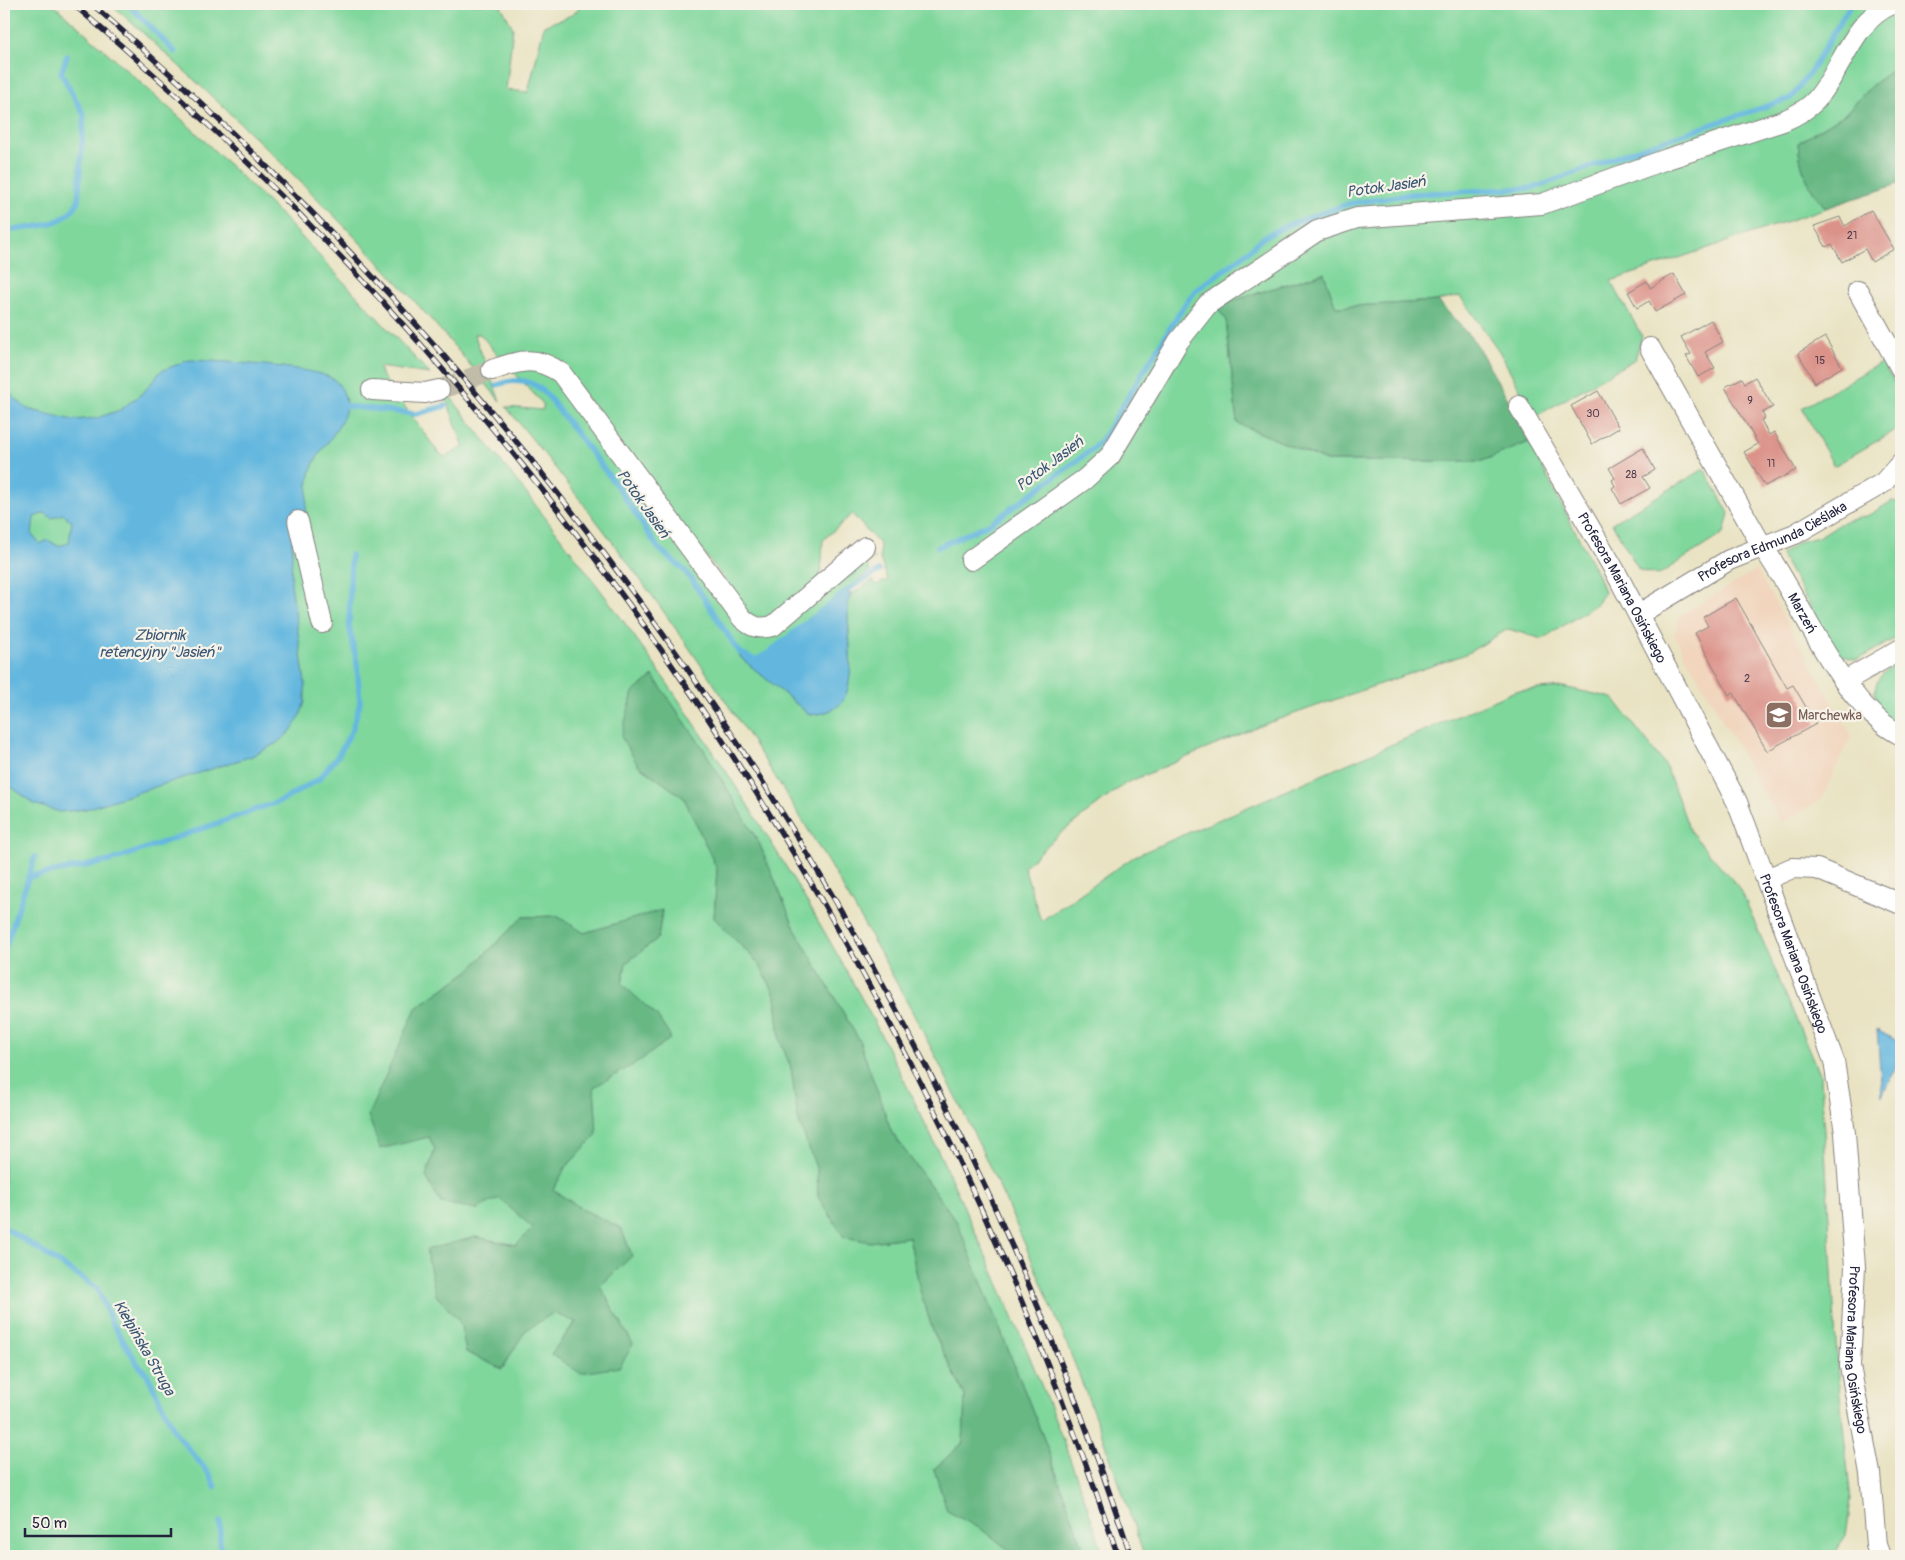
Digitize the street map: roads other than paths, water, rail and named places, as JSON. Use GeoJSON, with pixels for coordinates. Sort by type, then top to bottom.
{"type":"FeatureCollection","features":[{"type":"Feature","properties":{"kind":"street"},"geometry":{"type":"LineString","coordinates":[[971,560],[1085,479],[1110,456],[1178,342],[1208,304],[1317,231],[1357,218],[1542,204],[1666,159],[1784,122],[1802,113],[1816,101],[1862,26],[1874,14],[1892,4]]}},
{"type":"Feature","properties":{"kind":"street"},"geometry":{"type":"LineString","coordinates":[[1858,291],[1901,369]]}},
{"type":"Feature","properties":{"kind":"street","name":"Marzeń"},"geometry":{"type":"LineString","coordinates":[[1650,348],[1762,546],[1780,571],[1845,681],[1862,706],[1887,728],[1901,735]]}},
{"type":"Feature","properties":{"kind":"street"},"geometry":{"type":"LineString","coordinates":[[492,370],[516,362],[532,360],[561,372],[742,618],[751,626],[761,629],[773,626],[865,547]]}},
{"type":"Feature","properties":{"kind":"street"},"geometry":{"type":"LineString","coordinates":[[372,390],[425,393],[438,390]]}},
{"type":"Feature","properties":{"kind":"street","name":"Profesora Mariana Osińskiego"},"geometry":{"type":"LineString","coordinates":[[1519,406],[1639,614],[1737,802],[1834,1061],[1840,1093],[1855,1267],[1850,1366],[1870,1473],[1876,1545],[1880,1556]]}},
{"type":"Feature","properties":{"kind":"street","name":"Profesora Edmunda Cieślaka"},"geometry":{"type":"LineString","coordinates":[[1639,614],[1729,560],[1795,534],[1883,483],[1901,463]]}},
{"type":"Feature","properties":{"kind":"street"},"geometry":{"type":"LineString","coordinates":[[298,521],[322,623]]}},
{"type":"Feature","properties":{"kind":"street"},"geometry":{"type":"LineString","coordinates":[[1845,681],[1901,649]]}},
{"type":"Feature","properties":{"kind":"street"},"geometry":{"type":"LineString","coordinates":[[1766,879],[1792,868],[1817,869],[1901,904]]}},
{"type":"Feature","properties":{"kind":"water","name":"Zbiornik retencyjny \"Jasień\""},"geometry":{"type":"Polygon","coordinates":[[[189,360],[264,365],[322,374],[333,379],[343,390],[346,401],[345,413],[338,428],[313,465],[308,484],[305,517],[293,523],[291,583],[305,683],[305,702],[300,716],[291,731],[277,743],[252,756],[86,809],[60,812],[34,804],[10,786],[4,770],[4,388],[27,409],[73,420],[97,418],[120,410],[144,392],[161,371],[189,360]],[[45,513],[34,517],[32,535],[40,544],[48,540],[58,546],[69,543],[72,520],[67,519],[68,517],[63,514],[52,518],[45,513]]]}},
{"type":"Feature","properties":{"kind":"water"},"geometry":{"type":"Polygon","coordinates":[[[852,587],[848,615],[850,677],[847,690],[842,702],[836,708],[810,715],[741,658],[739,652],[755,660],[767,654],[852,587]]]}},
{"type":"Feature","properties":{"kind":"water"},"geometry":{"type":"Polygon","coordinates":[[[1877,1030],[1901,1043],[1901,1055],[1882,1096],[1877,1030]]]}},
{"type":"Feature","properties":{"kind":"waterway"},"geometry":{"type":"LineString","coordinates":[[128,4],[175,52]]}},
{"type":"Feature","properties":{"kind":"waterway","name":"Potok Jasień"},"geometry":{"type":"LineString","coordinates":[[938,547],[991,523],[1093,449],[1103,438],[1185,304],[1196,290],[1239,259],[1264,237],[1288,225],[1348,204],[1412,194],[1531,188],[1635,150],[1791,98],[1812,69],[1851,4]]}},
{"type":"Feature","properties":{"kind":"waterway"},"geometry":{"type":"LineString","coordinates":[[13,230],[50,224],[66,216],[78,202],[84,115],[61,73],[67,56]]}},
{"type":"Feature","properties":{"kind":"waterway","name":"Potok Jasień"},"geometry":{"type":"LineString","coordinates":[[497,385],[511,381],[524,381],[535,385],[547,395],[620,490],[658,548],[684,570],[694,583],[739,652],[755,660],[767,654],[852,587],[879,571]]}},
{"type":"Feature","properties":{"kind":"waterway","name":"Potok Jasień"},"geometry":{"type":"LineString","coordinates":[[346,406],[416,414],[445,406]]}},
{"type":"Feature","properties":{"kind":"waterway"},"geometry":{"type":"LineString","coordinates":[[28,877],[110,861],[283,800],[319,779],[338,756],[352,730],[360,703],[357,663],[349,625],[351,555]]}},
{"type":"Feature","properties":{"kind":"waterway","name":"Potok Jasień"},"geometry":{"type":"LineString","coordinates":[[4,952],[35,857]]}},
{"type":"Feature","properties":{"kind":"waterway","name":"Kiełpińska Struga"},"geometry":{"type":"LineString","coordinates":[[4,1227],[97,1288],[112,1323],[139,1366],[147,1374],[175,1432],[210,1475],[215,1487]]}},
{"type":"Feature","properties":{"kind":"waterway","name":"Kiełpińska Struga"},"geometry":{"type":"LineString","coordinates":[[220,1522],[220,1556]]}},
{"type":"Feature","properties":{"kind":"tunnel"},"geometry":{"type":"LineString","coordinates":[[439,390],[492,370]]}},
{"type":"Feature","properties":{"kind":"railway"},"geometry":{"type":"LineString","coordinates":[[73,4],[248,163],[412,335],[563,517],[702,709],[827,910],[938,1119],[1035,1334],[1118,1556]]}},
{"type":"Feature","properties":{"kind":"railway"},"geometry":{"type":"LineString","coordinates":[[92,4],[265,165],[427,337],[578,519],[716,710],[841,910],[952,1119],[1049,1334],[1131,1556]]}},
{"type":"Feature","properties":{"kind":"place","name":"Marchewka"},"geometry":{"type":"Point","coordinates":[1779,715]}}]}
